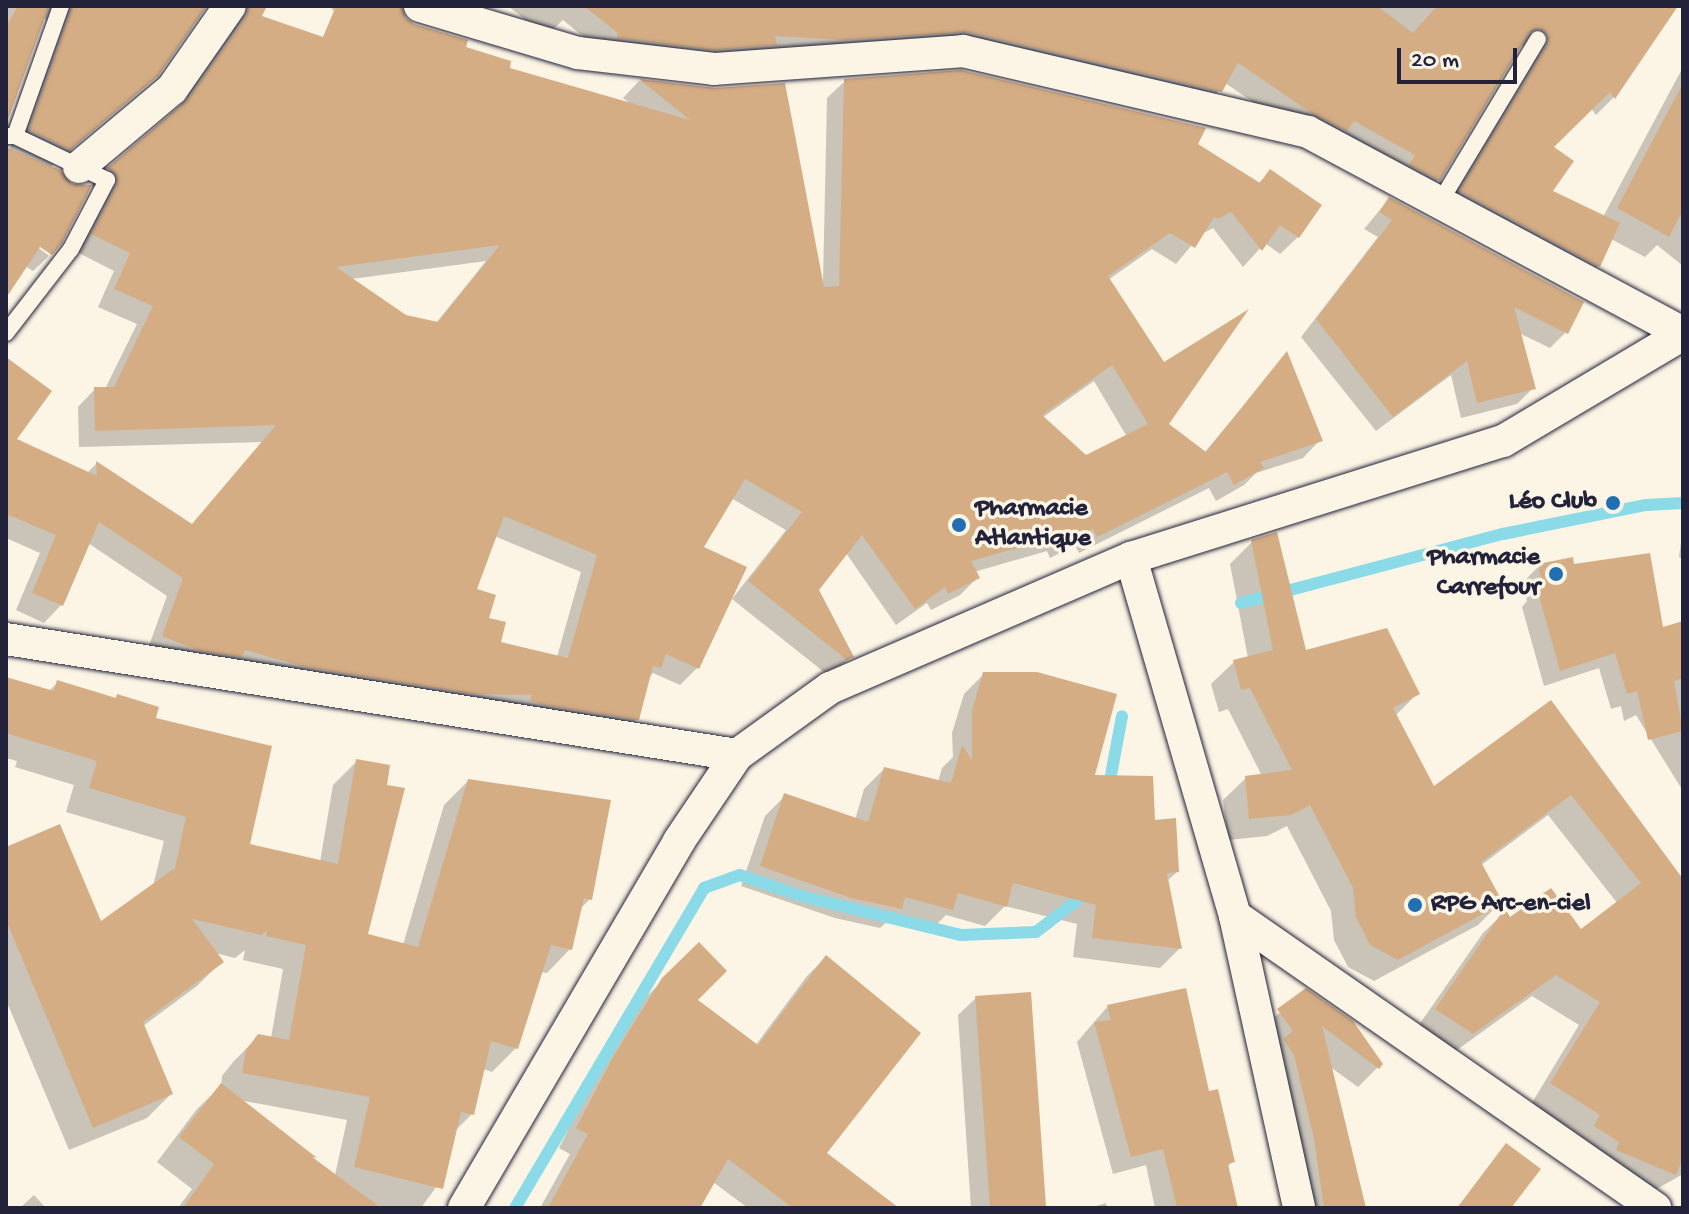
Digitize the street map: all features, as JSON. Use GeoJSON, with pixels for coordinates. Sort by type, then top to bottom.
{"type":"FeatureCollection","features":[{"type":"Feature","properties":{"kind":"street"},"geometry":{"type":"LineString","coordinates":[[79,167],[172,89],[230,6]]}},
{"type":"Feature","properties":{"kind":"street"},"geometry":{"type":"LineString","coordinates":[[420,6],[578,53],[714,69],[963,51],[1308,132],[1683,334]]}},
{"type":"Feature","properties":{"kind":"street"},"geometry":{"type":"LineString","coordinates":[[464,1208],[679,841],[737,755],[830,688],[1131,558],[1503,441],[1683,334]]}},
{"type":"Feature","properties":{"kind":"street"},"geometry":{"type":"LineString","coordinates":[[1131,558],[1235,916],[1299,1208]]}},
{"type":"Feature","properties":{"kind":"street"},"geometry":{"type":"LineString","coordinates":[[6,639],[737,755]]}},
{"type":"Feature","properties":{"kind":"street"},"geometry":{"type":"LineString","coordinates":[[1235,916],[1655,1208]]}},
{"type":"Feature","properties":{"kind":"lane"},"geometry":{"type":"LineString","coordinates":[[6,333],[71,249],[107,180],[11,136],[61,6]]}},
{"type":"Feature","properties":{"kind":"lane"},"geometry":{"type":"LineString","coordinates":[[1440,202],[1538,39]]}},
{"type":"Feature","properties":{"kind":"building"},"geometry":{"type":"Polygon","coordinates":[[[18,6],[49,6],[6,125],[6,27],[18,6]]]}},
{"type":"Feature","properties":{"kind":"building"},"geometry":{"type":"Polygon","coordinates":[[[72,6],[207,6],[158,76],[70,150],[29,130],[72,6]]]}},
{"type":"Feature","properties":{"kind":"building"},"geometry":{"type":"Polygon","coordinates":[[[249,6],[267,6],[262,16],[323,37],[336,6],[402,6],[406,18],[414,24],[468,40],[466,47],[511,61],[510,68],[690,120],[639,79],[715,88],[785,83],[824,287],[839,286],[844,79],[961,70],[1206,128],[1198,144],[1260,183],[1270,169],[1322,205],[1299,238],[1280,225],[1262,251],[1231,212],[1218,219],[1214,217],[1195,248],[1170,233],[1108,276],[1164,362],[1249,309],[1169,424],[1206,452],[1287,351],[1323,441],[1260,462],[1264,468],[1234,485],[1227,472],[1097,537],[1093,529],[1068,542],[1064,535],[971,561],[980,578],[948,594],[945,587],[915,609],[862,535],[819,590],[854,657],[847,660],[748,581],[802,512],[745,479],[704,547],[747,567],[699,669],[666,654],[661,668],[653,666],[639,720],[544,705],[530,701],[532,695],[473,694],[305,667],[245,650],[242,657],[200,651],[162,636],[183,578],[99,522],[63,606],[32,593],[56,535],[6,514],[6,357],[52,391],[17,439],[97,476],[96,461],[192,524],[276,425],[95,431],[94,387],[114,387],[153,306],[114,289],[130,253],[91,234],[117,184],[116,175],[107,168],[187,100],[246,17],[249,6]],[[500,245],[336,267],[406,315],[438,322],[500,245]],[[1112,365],[1042,415],[1086,455],[1148,424],[1112,365]],[[504,516],[477,589],[496,595],[489,618],[506,622],[501,642],[568,658],[597,555],[504,516]]]}},
{"type":"Feature","properties":{"kind":"building"},"geometry":{"type":"Polygon","coordinates":[[[584,6],[1377,6],[1413,33],[1437,6],[1678,6],[1615,99],[1610,92],[1554,147],[1574,161],[1553,191],[1620,223],[1600,267],[1459,191],[1547,45],[1548,34],[1539,28],[1529,33],[1440,181],[1409,165],[1415,155],[1354,121],[1347,131],[1313,114],[1238,63],[1222,92],[967,32],[845,40],[775,36],[777,45],[714,50],[617,38],[618,33],[584,6]]]}},
{"type":"Feature","properties":{"kind":"building"},"geometry":{"type":"Polygon","coordinates":[[[1683,83],[1683,210],[1669,237],[1617,208],[1683,83]]]}},
{"type":"Feature","properties":{"kind":"building"},"geometry":{"type":"Polygon","coordinates":[[[6,147],[60,170],[72,184],[92,185],[62,243],[52,255],[40,247],[6,298],[6,147]]]}},
{"type":"Feature","properties":{"kind":"building"},"geometry":{"type":"Polygon","coordinates":[[[1389,197],[1584,302],[1568,334],[1514,307],[1536,389],[1477,403],[1467,361],[1393,417],[1316,319],[1392,220],[1379,212],[1389,197]]]}},
{"type":"Feature","properties":{"kind":"building"},"geometry":{"type":"Polygon","coordinates":[[[1277,532],[1306,650],[1387,628],[1420,694],[1393,708],[1434,786],[1551,700],[1683,879],[1683,1157],[1676,1175],[1616,1150],[1619,1142],[1594,1126],[1600,1115],[1550,1083],[1600,1002],[1556,975],[1473,1034],[1435,1009],[1505,908],[1510,917],[1551,888],[1581,929],[1641,883],[1571,795],[1481,862],[1503,903],[1398,960],[1370,945],[1356,917],[1353,888],[1310,805],[1291,815],[1249,819],[1245,776],[1292,770],[1250,688],[1241,690],[1233,660],[1273,650],[1251,540],[1277,532]]]}},
{"type":"Feature","properties":{"kind":"building"},"geometry":{"type":"Polygon","coordinates":[[[1650,553],[1663,627],[1683,621],[1683,678],[1674,681],[1683,731],[1648,740],[1637,691],[1627,694],[1615,653],[1560,671],[1537,589],[1543,587],[1538,564],[1573,557],[1574,564],[1650,553]]]}},
{"type":"Feature","properties":{"kind":"building"},"geometry":{"type":"Polygon","coordinates":[[[983,672],[1037,672],[1117,694],[1095,775],[1153,776],[1155,820],[1176,818],[1179,872],[1167,873],[1182,949],[1092,938],[1096,905],[1013,883],[1007,907],[958,893],[953,910],[905,897],[902,909],[851,898],[760,866],[784,793],[868,822],[884,767],[951,783],[962,745],[972,760],[972,711],[983,672]]]}},
{"type":"Feature","properties":{"kind":"building"},"geometry":{"type":"Polygon","coordinates":[[[6,677],[54,691],[57,680],[116,698],[117,694],[159,707],[156,718],[272,746],[250,844],[338,864],[356,759],[390,765],[387,785],[405,788],[368,934],[418,947],[468,779],[611,800],[592,900],[584,898],[572,950],[551,945],[518,1049],[491,1041],[474,1115],[461,1112],[443,1189],[354,1167],[370,1097],[242,1073],[246,1050],[258,1034],[289,1040],[306,945],[266,936],[267,930],[261,935],[192,919],[224,962],[143,1022],[173,1094],[93,1128],[6,920],[6,847],[60,824],[101,921],[175,868],[186,817],[89,788],[97,761],[6,733],[6,677]]]}},
{"type":"Feature","properties":{"kind":"building"},"geometry":{"type":"Polygon","coordinates":[[[699,942],[727,971],[698,1000],[758,1045],[826,955],[921,1033],[827,1153],[899,1208],[793,1208],[728,1159],[700,1208],[548,1208],[588,1134],[576,1128],[613,1057],[662,978],[699,942]]]}},
{"type":"Feature","properties":{"kind":"building"},"geometry":{"type":"Polygon","coordinates":[[[1186,988],[1209,1091],[1218,1089],[1235,1162],[1228,1164],[1238,1208],[1177,1208],[1163,1149],[1131,1157],[1094,1022],[1111,1020],[1107,1005],[1186,988]]]}},
{"type":"Feature","properties":{"kind":"building"},"geometry":{"type":"Polygon","coordinates":[[[1306,988],[1353,1021],[1383,1064],[1379,1069],[1322,1026],[1366,1208],[1324,1208],[1314,1139],[1294,1055],[1283,1039],[1293,1031],[1277,1009],[1306,988]]]}},
{"type":"Feature","properties":{"kind":"building"},"geometry":{"type":"Polygon","coordinates":[[[1031,992],[1046,1207],[990,1208],[975,996],[1031,992]]]}},
{"type":"Feature","properties":{"kind":"building"},"geometry":{"type":"Polygon","coordinates":[[[221,1083],[381,1208],[183,1208],[214,1164],[179,1137],[221,1083]]]}},
{"type":"Feature","properties":{"kind":"building"},"geometry":{"type":"Polygon","coordinates":[[[1506,1143],[1541,1169],[1511,1208],[1457,1208],[1506,1143]]]}},
{"type":"Feature","properties":{"kind":"waterway"},"geometry":{"type":"LineString","coordinates":[[1241,603],[1503,534],[1646,505],[1683,503]]}},
{"type":"Feature","properties":{"kind":"waterway"},"geometry":{"type":"LineString","coordinates":[[1108,791],[1122,716]]}},
{"type":"Feature","properties":{"kind":"waterway"},"geometry":{"type":"LineString","coordinates":[[515,1208],[704,888],[740,875],[801,896],[961,935],[1036,932],[1088,892]]}},
{"type":"Feature","properties":{"kind":"place","name":"Léo Club"},"geometry":{"type":"Point","coordinates":[1613,503]}},
{"type":"Feature","properties":{"kind":"place","name":"Pharmacie Atlantique"},"geometry":{"type":"Point","coordinates":[959,525]}},
{"type":"Feature","properties":{"kind":"place","name":"Pharmacie Carrefour"},"geometry":{"type":"Point","coordinates":[1556,574]}},
{"type":"Feature","properties":{"kind":"place","name":"RPG Arc-en-ciel"},"geometry":{"type":"Point","coordinates":[1415,905]}}]}
